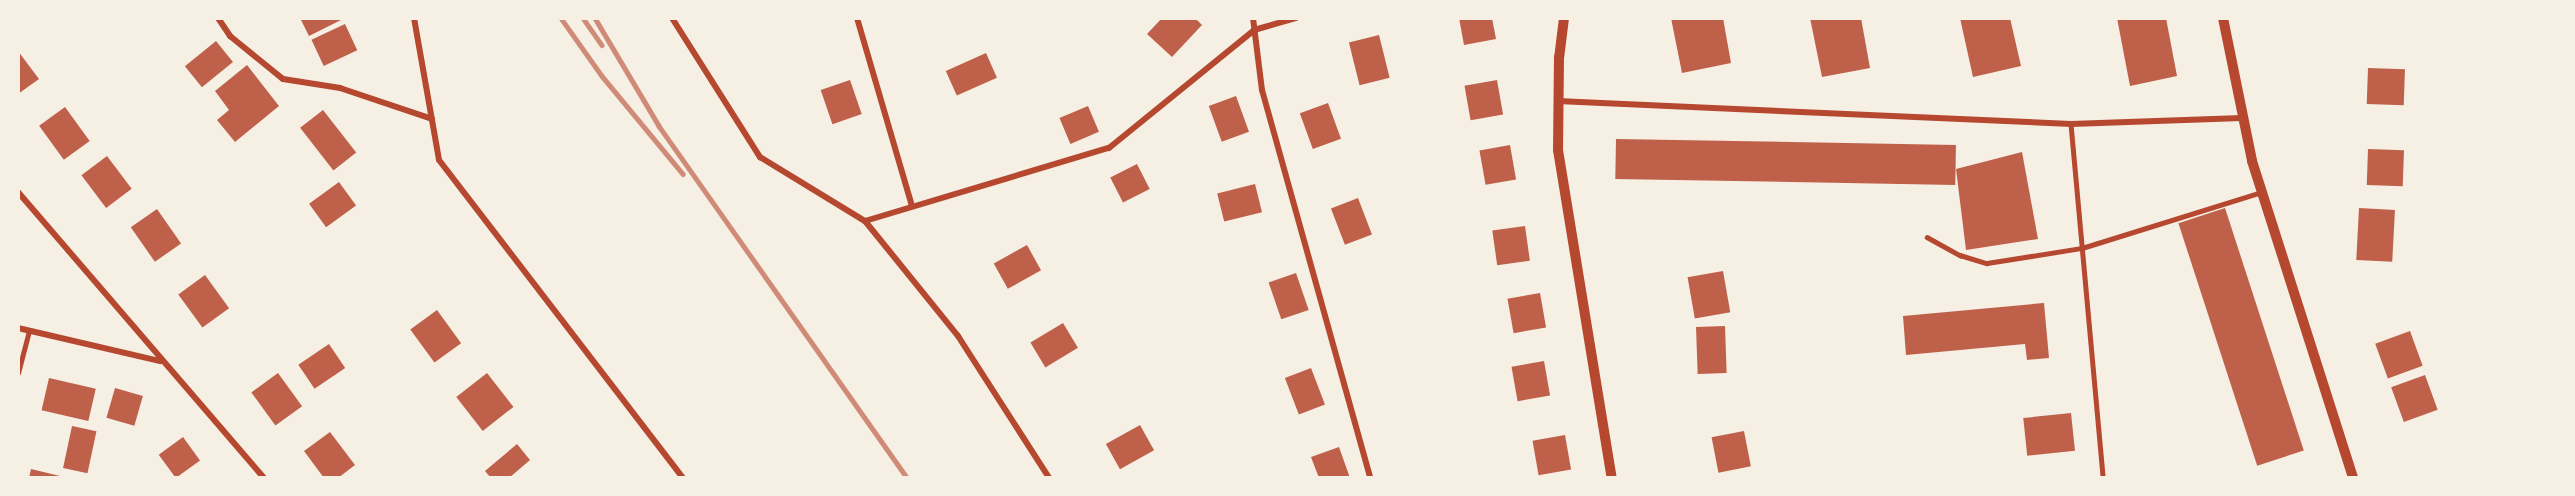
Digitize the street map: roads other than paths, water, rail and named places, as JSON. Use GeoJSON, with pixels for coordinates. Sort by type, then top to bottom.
{"type":"FeatureCollection","features":[{"type":"Feature","properties":{"kind":"street"},"geometry":{"type":"LineString","coordinates":[[218,18],[230,36],[283,79],[340,88],[432,119]]}},
{"type":"Feature","properties":{"kind":"street"},"geometry":{"type":"LineString","coordinates":[[414,18],[439,160],[684,478]]}},
{"type":"Feature","properties":{"kind":"street"},"geometry":{"type":"LineString","coordinates":[[672,18],[760,157],[865,221],[958,336],[1049,478]]}},
{"type":"Feature","properties":{"kind":"street"},"geometry":{"type":"LineString","coordinates":[[857,18],[912,207]]}},
{"type":"Feature","properties":{"kind":"street"},"geometry":{"type":"LineString","coordinates":[[1252,18],[1262,90],[1370,478]]}},
{"type":"Feature","properties":{"kind":"street"},"geometry":{"type":"LineString","coordinates":[[865,221],[1109,148],[1254,30],[1296,18]]}},
{"type":"Feature","properties":{"kind":"street"},"geometry":{"type":"LineString","coordinates":[[1564,18],[1557,101],[1558,150],[1612,478]]}},
{"type":"Feature","properties":{"kind":"street"},"geometry":{"type":"LineString","coordinates":[[2223,18],[2242,118],[2262,192],[2353,478]]}},
{"type":"Feature","properties":{"kind":"street"},"geometry":{"type":"LineString","coordinates":[[1557,101],[2071,124],[2242,118]]}},
{"type":"Feature","properties":{"kind":"street"},"geometry":{"type":"LineString","coordinates":[[18,192],[160,361],[264,478]]}},
{"type":"Feature","properties":{"kind":"street"},"geometry":{"type":"LineString","coordinates":[[18,328],[160,361]]}},
{"type":"Feature","properties":{"kind":"lane"},"geometry":{"type":"LineString","coordinates":[[2071,124],[2103,478]]}},
{"type":"Feature","properties":{"kind":"lane"},"geometry":{"type":"LineString","coordinates":[[1927,237],[1960,255],[1987,262],[2082,248],[2262,192]]}},
{"type":"Feature","properties":{"kind":"lane"},"geometry":{"type":"LineString","coordinates":[[18,373],[29,331]]}},
{"type":"Feature","properties":{"kind":"railway"},"geometry":{"type":"LineString","coordinates":[[561,18],[602,76],[683,174]]}},
{"type":"Feature","properties":{"kind":"railway"},"geometry":{"type":"LineString","coordinates":[[583,18],[602,45]]}},
{"type":"Feature","properties":{"kind":"railway"},"geometry":{"type":"LineString","coordinates":[[595,18],[659,126],[907,478]]}}]}
